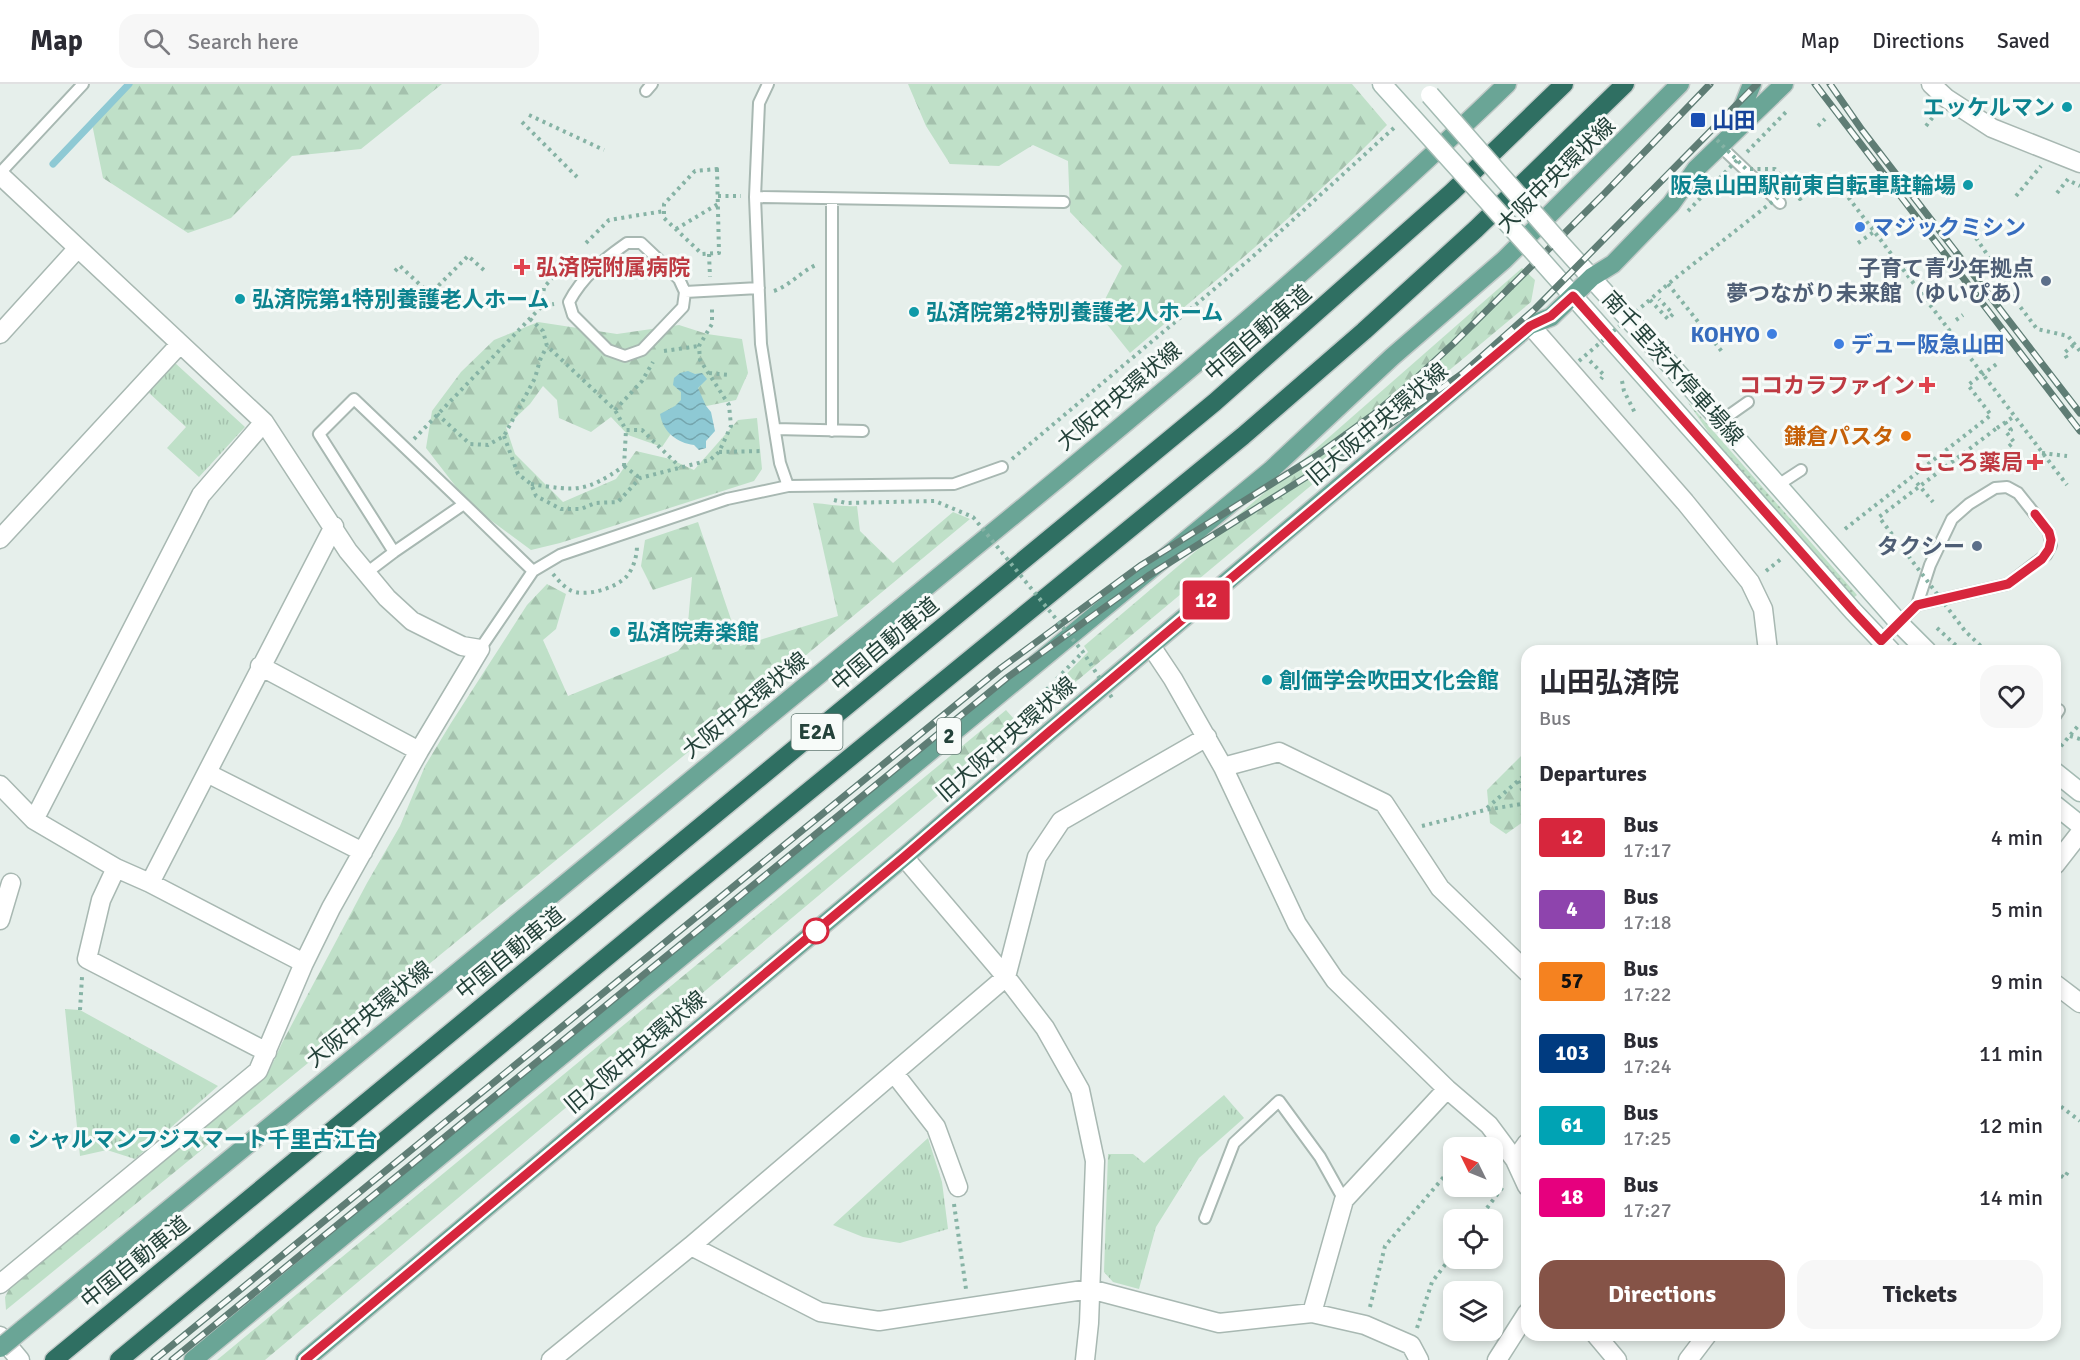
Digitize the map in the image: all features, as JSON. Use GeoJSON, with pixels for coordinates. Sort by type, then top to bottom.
{"type":"FeatureCollection","features":[{"type":"Feature","properties":{"kind":"highway","name":"中国自動車道"},"geometry":{"type":"LineString","coordinates":[[54,1360],[1215,402],[1452,192],[1564,84]]}},
{"type":"Feature","properties":{"kind":"highway","name":"E2A"},"geometry":{"type":"LineString","coordinates":[[119,1360],[1243,436],[1364,331],[1476,229],[1625,84]]}},
{"type":"Feature","properties":{"kind":"main road","name":"大阪中央環状線"},"geometry":{"type":"LineString","coordinates":[[0,1348],[1077,464],[1424,165],[1507,84]]}},
{"type":"Feature","properties":{"kind":"main road","name":"大阪中央環状線"},"geometry":{"type":"LineString","coordinates":[[193,1360],[1270,470],[1392,357],[1504,260],[1680,84]]}},
{"type":"Feature","properties":{"kind":"main road","name":"旧大阪中央環状線"},"geometry":{"type":"LineString","coordinates":[[305,1360],[904,857],[1530,326],[1551,316],[1592,277],[1613,264],[1671,204],[1696,169],[1738,119],[1752,84]]}},
{"type":"Feature","properties":{"kind":"main road","name":"旧大阪中央環状線"},"geometry":{"type":"LineString","coordinates":[[1720,142],[1749,120],[1784,84]]}},
{"type":"Feature","properties":{"kind":"street","name":"南千里茨木停車場線"},"geometry":{"type":"LineString","coordinates":[[1382,84],[1404,120],[1541,260],[1885,645]]}},
{"type":"Feature","properties":{"kind":"street"},"geometry":{"type":"LineString","coordinates":[[1931,84],[1946,98],[1992,128],[2080,163]]}},
{"type":"Feature","properties":{"kind":"street","name":"南千里茨木停車場線"},"geometry":{"type":"LineString","coordinates":[[1425,89],[1558,242],[1722,421],[1899,623],[1921,645]]}},
{"type":"Feature","properties":{"kind":"street"},"geometry":{"type":"LineString","coordinates":[[0,174],[77,249],[264,422],[334,526],[348,551],[387,598],[412,621],[462,646],[480,649],[419,751],[304,963],[258,1071],[0,1284]]}},
{"type":"Feature","properties":{"kind":"street"},"geometry":{"type":"LineString","coordinates":[[0,334],[77,249]]}},
{"type":"Feature","properties":{"kind":"street"},"geometry":{"type":"LineString","coordinates":[[1530,326],[1685,502],[1750,582],[1763,609],[1767,645]]}},
{"type":"Feature","properties":{"kind":"street"},"geometry":{"type":"LineString","coordinates":[[0,539],[180,344]]}},
{"type":"Feature","properties":{"kind":"street"},"geometry":{"type":"LineString","coordinates":[[34,820],[201,495],[264,422]]}},
{"type":"Feature","properties":{"kind":"street"},"geometry":{"type":"LineString","coordinates":[[150,883],[334,526]]}},
{"type":"Feature","properties":{"kind":"street"},"geometry":{"type":"LineString","coordinates":[[1151,646],[1173,679],[1223,767],[1298,924],[1335,980],[1447,1089],[1489,1125],[1515,1160],[1521,1173]]}},
{"type":"Feature","properties":{"kind":"street"},"geometry":{"type":"LineString","coordinates":[[260,666],[419,751]]}},
{"type":"Feature","properties":{"kind":"street"},"geometry":{"type":"LineString","coordinates":[[551,1360],[691,1246],[1006,977],[1036,857],[1061,821],[1207,737]]}},
{"type":"Feature","properties":{"kind":"street"},"geometry":{"type":"LineString","coordinates":[[1223,767],[1279,752],[1384,803],[1440,888],[1521,966]]}},
{"type":"Feature","properties":{"kind":"street"},"geometry":{"type":"LineString","coordinates":[[207,773],[363,852]]}},
{"type":"Feature","properties":{"kind":"street"},"geometry":{"type":"LineString","coordinates":[[2061,777],[2080,792]]}},
{"type":"Feature","properties":{"kind":"street"},"geometry":{"type":"LineString","coordinates":[[0,785],[34,820],[116,868],[150,883],[304,963]]}},
{"type":"Feature","properties":{"kind":"street"},"geometry":{"type":"LineString","coordinates":[[2061,810],[2080,825]]}},
{"type":"Feature","properties":{"kind":"street"},"geometry":{"type":"LineString","coordinates":[[2061,857],[2080,833]]}},
{"type":"Feature","properties":{"kind":"street"},"geometry":{"type":"LineString","coordinates":[[904,857],[1006,977],[1045,1028],[1080,1090],[1095,1161],[1085,1360]]}},
{"type":"Feature","properties":{"kind":"street"},"geometry":{"type":"LineString","coordinates":[[116,868],[101,900],[87,958],[267,1052]]}},
{"type":"Feature","properties":{"kind":"street"},"geometry":{"type":"LineString","coordinates":[[0,920],[11,883]]}},
{"type":"Feature","properties":{"kind":"street"},"geometry":{"type":"LineString","coordinates":[[2061,989],[2080,1003]]}},
{"type":"Feature","properties":{"kind":"street"},"geometry":{"type":"LineString","coordinates":[[894,1073],[936,1127],[957,1187]]}},
{"type":"Feature","properties":{"kind":"street"},"geometry":{"type":"LineString","coordinates":[[1312,1313],[1344,1200],[1447,1089]]}},
{"type":"Feature","properties":{"kind":"street"},"geometry":{"type":"LineString","coordinates":[[1515,1160],[1521,1152]]}},
{"type":"Feature","properties":{"kind":"street"},"geometry":{"type":"LineString","coordinates":[[691,1246],[820,1312],[879,1322],[1090,1289],[1219,1323],[1312,1313],[1365,1325],[1415,1353]]}},
{"type":"Feature","properties":{"kind":"street"},"geometry":{"type":"LineString","coordinates":[[1497,1360],[1521,1322]]}},
{"type":"Feature","properties":{"kind":"street"},"geometry":{"type":"LineString","coordinates":[[0,1336],[20,1360]]}},
{"type":"Feature","properties":{"kind":"street"},"geometry":{"type":"LineString","coordinates":[[1601,1341],[1617,1360]]}},
{"type":"Feature","properties":{"kind":"street"},"geometry":{"type":"LineString","coordinates":[[1688,1360],[1702,1341]]}},
{"type":"Feature","properties":{"kind":"lane"},"geometry":{"type":"LineString","coordinates":[[0,174],[83,84]]}},
{"type":"Feature","properties":{"kind":"lane"},"geometry":{"type":"LineString","coordinates":[[768,84],[759,103],[755,197],[761,344],[778,450],[788,486]]}},
{"type":"Feature","properties":{"kind":"lane"},"geometry":{"type":"LineString","coordinates":[[1720,142],[1780,203]]}},
{"type":"Feature","properties":{"kind":"lane"},"geometry":{"type":"LineString","coordinates":[[755,197],[1064,202]]}},
{"type":"Feature","properties":{"kind":"lane"},"geometry":{"type":"LineString","coordinates":[[832,199],[832,431]]}},
{"type":"Feature","properties":{"kind":"lane"},"geometry":{"type":"LineString","coordinates":[[627,243],[641,243],[679,279],[685,292],[683,308],[642,350],[625,356],[608,350],[573,315],[569,302],[576,289],[606,257],[627,243]]}},
{"type":"Feature","properties":{"kind":"lane"},"geometry":{"type":"LineString","coordinates":[[685,292],[711,290],[759,292]]}},
{"type":"Feature","properties":{"kind":"lane"},"geometry":{"type":"LineString","coordinates":[[394,552],[319,434],[354,399],[464,504],[538,568]]}},
{"type":"Feature","properties":{"kind":"lane"},"geometry":{"type":"LineString","coordinates":[[1722,421],[1748,402]]}},
{"type":"Feature","properties":{"kind":"lane"},"geometry":{"type":"LineString","coordinates":[[775,429],[863,431]]}},
{"type":"Feature","properties":{"kind":"lane"},"geometry":{"type":"LineString","coordinates":[[480,649],[538,568],[560,555],[728,499],[788,486],[954,484],[1002,467]]}},
{"type":"Feature","properties":{"kind":"lane"},"geometry":{"type":"LineString","coordinates":[[1778,485],[1801,470]]}},
{"type":"Feature","properties":{"kind":"lane"},"geometry":{"type":"LineString","coordinates":[[1887,645],[1899,623],[1917,605],[1930,565],[1952,519],[1969,504],[1995,488],[2007,487],[2018,493],[2049,532],[2051,545],[2046,555],[2008,584],[1917,605]]}},
{"type":"Feature","properties":{"kind":"lane"},"geometry":{"type":"LineString","coordinates":[[365,574],[464,504]]}},
{"type":"Feature","properties":{"kind":"lane"},"geometry":{"type":"LineString","coordinates":[[1204,1218],[1234,1143],[1279,1101],[1320,1157],[1344,1200]]}},
{"type":"Feature","properties":{"kind":"path"},"geometry":{"type":"LineString","coordinates":[[1753,147],[1789,109]]}},
{"type":"Feature","properties":{"kind":"path"},"geometry":{"type":"LineString","coordinates":[[1926,126],[1936,112]]}},
{"type":"Feature","properties":{"kind":"path"},"geometry":{"type":"LineString","coordinates":[[529,115],[604,150]]}},
{"type":"Feature","properties":{"kind":"path"},"geometry":{"type":"LineString","coordinates":[[1818,126],[1825,119]]}},
{"type":"Feature","properties":{"kind":"path"},"geometry":{"type":"LineString","coordinates":[[1002,467],[1250,259],[1404,120]]}},
{"type":"Feature","properties":{"kind":"path"},"geometry":{"type":"LineString","coordinates":[[522,122],[577,177]]}},
{"type":"Feature","properties":{"kind":"path"},"geometry":{"type":"LineString","coordinates":[[1720,142],[1746,169],[1775,169],[1800,199],[1832,176],[2013,417],[2067,485]]}},
{"type":"Feature","properties":{"kind":"path"},"geometry":{"type":"LineString","coordinates":[[1688,211],[1737,160]]}},
{"type":"Feature","properties":{"kind":"path"},"geometry":{"type":"LineString","coordinates":[[2016,196],[2041,166]]}},
{"type":"Feature","properties":{"kind":"path"},"geometry":{"type":"LineString","coordinates":[[717,170],[718,196],[719,253],[702,254],[664,218],[664,204],[696,171],[717,170]]}},
{"type":"Feature","properties":{"kind":"path"},"geometry":{"type":"LineString","coordinates":[[2057,193],[2068,179]]}},
{"type":"Feature","properties":{"kind":"path"},"geometry":{"type":"LineString","coordinates":[[1579,361],[1650,300],[1791,188]]}},
{"type":"Feature","properties":{"kind":"path"},"geometry":{"type":"LineString","coordinates":[[718,196],[755,197]]}},
{"type":"Feature","properties":{"kind":"path"},"geometry":{"type":"LineString","coordinates":[[676,230],[718,204]]}},
{"type":"Feature","properties":{"kind":"path"},"geometry":{"type":"LineString","coordinates":[[586,243],[609,220],[664,211]]}},
{"type":"Feature","properties":{"kind":"path"},"geometry":{"type":"LineString","coordinates":[[1858,243],[1891,220]]}},
{"type":"Feature","properties":{"kind":"path"},"geometry":{"type":"LineString","coordinates":[[1976,238],[1995,266],[2006,288],[2037,329],[2068,336],[2080,351]]}},
{"type":"Feature","properties":{"kind":"path"},"geometry":{"type":"LineString","coordinates":[[531,484],[536,496],[561,509],[581,509],[595,503],[618,502],[640,478],[710,460],[719,452],[731,426],[729,405],[700,360],[699,346],[712,324],[709,254]]}},
{"type":"Feature","properties":{"kind":"path"},"geometry":{"type":"LineString","coordinates":[[395,271],[400,266],[430,294],[468,256],[486,272]]}},
{"type":"Feature","properties":{"kind":"path"},"geometry":{"type":"LineString","coordinates":[[759,292],[786,287],[806,268],[832,258]]}},
{"type":"Feature","properties":{"kind":"path"},"geometry":{"type":"LineString","coordinates":[[406,448],[542,306],[544,287],[564,266]]}},
{"type":"Feature","properties":{"kind":"path"},"geometry":{"type":"LineString","coordinates":[[1669,286],[1723,353]]}},
{"type":"Feature","properties":{"kind":"path"},"geometry":{"type":"LineString","coordinates":[[1650,300],[1668,319],[1673,314],[1659,299]]}},
{"type":"Feature","properties":{"kind":"path"},"geometry":{"type":"LineString","coordinates":[[1956,320],[1963,315]]}},
{"type":"Feature","properties":{"kind":"path"},"geometry":{"type":"LineString","coordinates":[[530,319],[543,331],[547,346],[615,410],[626,430],[624,466]]}},
{"type":"Feature","properties":{"kind":"path"},"geometry":{"type":"LineString","coordinates":[[2067,358],[2064,353],[2075,344]]}},
{"type":"Feature","properties":{"kind":"path"},"geometry":{"type":"LineString","coordinates":[[437,414],[470,444],[488,445],[504,436],[535,378],[547,346]]}},
{"type":"Feature","properties":{"kind":"path"},"geometry":{"type":"LineString","coordinates":[[615,410],[642,381],[658,352],[672,348],[699,346]]}},
{"type":"Feature","properties":{"kind":"path"},"geometry":{"type":"LineString","coordinates":[[1845,529],[1991,415],[1968,386],[1998,363]]}},
{"type":"Feature","properties":{"kind":"path"},"geometry":{"type":"LineString","coordinates":[[708,373],[730,375]]}},
{"type":"Feature","properties":{"kind":"path"},"geometry":{"type":"LineString","coordinates":[[1980,645],[1965,630],[1879,517],[2013,417]]}},
{"type":"Feature","properties":{"kind":"path"},"geometry":{"type":"LineString","coordinates":[[2005,422],[2011,430],[2007,434],[2014,442],[2006,449]]}},
{"type":"Feature","properties":{"kind":"path"},"geometry":{"type":"LineString","coordinates":[[626,430],[642,430],[681,468]]}},
{"type":"Feature","properties":{"kind":"path"},"geometry":{"type":"LineString","coordinates":[[504,436],[518,474],[531,484],[566,490],[585,488],[624,466]]}},
{"type":"Feature","properties":{"kind":"path"},"geometry":{"type":"LineString","coordinates":[[719,452],[778,450]]}},
{"type":"Feature","properties":{"kind":"path"},"geometry":{"type":"LineString","coordinates":[[2041,453],[2067,456]]}},
{"type":"Feature","properties":{"kind":"path"},"geometry":{"type":"LineString","coordinates":[[624,466],[640,478]]}},
{"type":"Feature","properties":{"kind":"path"},"geometry":{"type":"LineString","coordinates":[[1917,483],[1933,502]]}},
{"type":"Feature","properties":{"kind":"path"},"geometry":{"type":"LineString","coordinates":[[834,500],[846,504],[935,501],[973,517],[1083,652],[1114,701]]}},
{"type":"Feature","properties":{"kind":"path"},"geometry":{"type":"LineString","coordinates":[[538,568],[570,591],[586,594],[601,590],[625,578],[634,564],[637,548],[633,531]]}},
{"type":"Feature","properties":{"kind":"path"},"geometry":{"type":"LineString","coordinates":[[1937,628],[1955,645]]}},
{"type":"Feature","properties":{"kind":"path"},"geometry":{"type":"LineString","coordinates":[[1021,735],[1019,718],[1083,652]]}},
{"type":"Feature","properties":{"kind":"path"},"geometry":{"type":"LineString","coordinates":[[2061,746],[2078,726]]}},
{"type":"Feature","properties":{"kind":"path"},"geometry":{"type":"LineString","coordinates":[[2070,736],[2080,739]]}},
{"type":"Feature","properties":{"kind":"path"},"geometry":{"type":"LineString","coordinates":[[1485,810],[1521,778]]}},
{"type":"Feature","properties":{"kind":"path"},"geometry":{"type":"LineString","coordinates":[[1518,781],[1521,786]]}},
{"type":"Feature","properties":{"kind":"path"},"geometry":{"type":"LineString","coordinates":[[1404,831],[1521,802]]}},
{"type":"Feature","properties":{"kind":"path"},"geometry":{"type":"LineString","coordinates":[[80,1010],[81,984],[87,958]]}},
{"type":"Feature","properties":{"kind":"path"},"geometry":{"type":"LineString","coordinates":[[2061,1108],[2080,1121]]}},
{"type":"Feature","properties":{"kind":"path"},"geometry":{"type":"LineString","coordinates":[[2061,1176],[2066,1180],[2070,1169]]}},
{"type":"Feature","properties":{"kind":"path"},"geometry":{"type":"LineString","coordinates":[[1365,1325],[1385,1246],[1443,1179]]}},
{"type":"Feature","properties":{"kind":"path"},"geometry":{"type":"LineString","coordinates":[[1486,1209],[1507,1182]]}},
{"type":"Feature","properties":{"kind":"path"},"geometry":{"type":"LineString","coordinates":[[957,1187],[953,1199],[969,1307]]}},
{"type":"Feature","properties":{"kind":"path"},"geometry":{"type":"LineString","coordinates":[[1415,1353],[1432,1282],[1443,1268]]}},
{"type":"Feature","properties":{"kind":"green space"},"geometry":{"type":"Polygon","coordinates":[[[125,84],[442,84],[361,149],[292,156],[231,218],[188,233],[103,178],[91,119],[125,84]]]}},
{"type":"Feature","properties":{"kind":"green space"},"geometry":{"type":"Polygon","coordinates":[[[908,84],[1352,84],[1387,125],[1293,214],[1130,353],[1098,313],[1122,266],[1070,212],[1068,161],[1033,145],[999,166],[950,164],[926,126],[908,84]]]}},
{"type":"Feature","properties":{"kind":"green space"},"geometry":{"type":"Polygon","coordinates":[[[1522,268],[1535,280],[1531,302],[1024,725],[1023,719],[1088,652],[1084,646],[1303,460],[1522,268]]]}},
{"type":"Feature","properties":{"kind":"green space"},"geometry":{"type":"Polygon","coordinates":[[[538,322],[617,334],[679,325],[707,334],[742,339],[748,373],[736,400],[687,410],[662,447],[628,435],[611,417],[591,432],[559,418],[557,400],[543,386],[530,404],[506,427],[515,454],[563,502],[616,479],[636,451],[670,459],[694,470],[738,420],[757,418],[762,469],[754,481],[560,543],[531,550],[470,505],[426,448],[432,411],[461,372],[494,340],[538,322]]]}},
{"type":"Feature","properties":{"kind":"green space"},"geometry":{"type":"Polygon","coordinates":[[[174,362],[245,427],[199,477],[167,448],[186,427],[147,391],[174,362]]]}},
{"type":"Feature","properties":{"kind":"green space"},"geometry":{"type":"Polygon","coordinates":[[[1687,401],[1857,595],[1852,599],[1720,449],[1687,401]]]}},
{"type":"Feature","properties":{"kind":"green space"},"geometry":{"type":"Polygon","coordinates":[[[813,503],[857,506],[860,531],[893,563],[953,512],[970,519],[6,1310],[5,1297],[11,1285],[258,1084],[269,1071],[367,883],[400,826],[425,766],[527,605],[547,584],[566,594],[556,629],[543,640],[568,696],[678,651],[684,644],[687,635],[692,577],[653,590],[641,566],[645,540],[698,522],[740,646],[838,616],[813,503]]]}},
{"type":"Feature","properties":{"kind":"green space"},"geometry":{"type":"Polygon","coordinates":[[[1006,710],[1014,719],[1016,730],[265,1360],[217,1360],[1006,710]]]}},
{"type":"Feature","properties":{"kind":"green space"},"geometry":{"type":"Polygon","coordinates":[[[1521,756],[1521,823],[1506,834],[1490,823],[1487,790],[1521,756]]]}},
{"type":"Feature","properties":{"kind":"green space"},"geometry":{"type":"Polygon","coordinates":[[[65,1009],[80,1010],[218,1086],[135,1159],[107,1150],[80,1156],[65,1009]]]}},
{"type":"Feature","properties":{"kind":"green space"},"geometry":{"type":"Polygon","coordinates":[[[1224,1095],[1244,1118],[1199,1158],[1156,1227],[1139,1289],[1113,1282],[1104,1272],[1108,1154],[1133,1154],[1144,1163],[1224,1095]]]}},
{"type":"Feature","properties":{"kind":"green space"},"geometry":{"type":"Polygon","coordinates":[[[928,1138],[942,1182],[948,1229],[900,1243],[863,1237],[833,1225],[928,1138]]]}},
{"type":"Feature","properties":{"kind":"water"},"geometry":{"type":"Polygon","coordinates":[[[688,371],[695,374],[702,373],[707,379],[698,388],[711,412],[715,431],[706,441],[706,448],[699,450],[694,445],[672,436],[664,426],[660,414],[681,400],[681,392],[673,385],[674,378],[688,371]]]}},
{"type":"Feature","properties":{"kind":"waterway"},"geometry":{"type":"LineString","coordinates":[[53,164],[129,84]]}},
{"type":"Feature","properties":{"kind":"railway"},"geometry":{"type":"LineString","coordinates":[[154,1360],[1001,668],[1140,566],[1316,456],[1374,414],[1453,344],[1605,193],[1710,84]]}},
{"type":"Feature","properties":{"kind":"railway"},"geometry":{"type":"LineString","coordinates":[[172,1360],[1008,677],[1148,576],[1383,429],[1463,373],[1535,309],[1757,84]]}},
{"type":"Feature","properties":{"kind":"railway"},"geometry":{"type":"LineString","coordinates":[[1815,84],[2080,431]]}},
{"type":"Feature","properties":{"kind":"railway"},"geometry":{"type":"LineString","coordinates":[[1830,84],[1862,130],[2080,413]]}},
{"type":"Feature","properties":{"kind":"bus line","name":"12"},"geometry":{"type":"LineString","coordinates":[[305,1360],[904,857],[1530,326],[1551,316],[1573,296],[1881,641],[1917,605],[1973,594],[2008,584],[2042,559],[2051,545],[2051,540],[2049,532],[2035,514]]}},
{"type":"Feature","properties":{"kind":"place","name":"エッケルマン"},"geometry":{"type":"Point","coordinates":[2067,107]}},
{"type":"Feature","properties":{"kind":"place","name":"山田"},"geometry":{"type":"Point","coordinates":[1698,120]}},
{"type":"Feature","properties":{"kind":"place","name":"阪急山田駅前東自転車駐輪場"},"geometry":{"type":"Point","coordinates":[1968,185]}},
{"type":"Feature","properties":{"kind":"place","name":"マジックミシン"},"geometry":{"type":"Point","coordinates":[1860,227]}},
{"type":"Feature","properties":{"kind":"place","name":"弘済院附属病院"},"geometry":{"type":"Point","coordinates":[522,267]}},
{"type":"Feature","properties":{"kind":"place","name":"子育て青少年拠点 夢つながり未来館（ゆいぴあ）"},"geometry":{"type":"Point","coordinates":[2046,281]}},
{"type":"Feature","properties":{"kind":"place","name":"弘済院第1特別養護老人ホーム"},"geometry":{"type":"Point","coordinates":[240,299]}},
{"type":"Feature","properties":{"kind":"place","name":"弘済院第2特別養護老人ホーム"},"geometry":{"type":"Point","coordinates":[914,312]}},
{"type":"Feature","properties":{"kind":"place","name":"KOHYO"},"geometry":{"type":"Point","coordinates":[1772,334]}},
{"type":"Feature","properties":{"kind":"place","name":"デュー阪急山田"},"geometry":{"type":"Point","coordinates":[1839,344]}},
{"type":"Feature","properties":{"kind":"place","name":"ココカラファイン"},"geometry":{"type":"Point","coordinates":[1927,385]}},
{"type":"Feature","properties":{"kind":"place","name":"鎌倉パスタ"},"geometry":{"type":"Point","coordinates":[1906,436]}},
{"type":"Feature","properties":{"kind":"place","name":"こころ薬局"},"geometry":{"type":"Point","coordinates":[2035,462]}},
{"type":"Feature","properties":{"kind":"place","name":"タクシー"},"geometry":{"type":"Point","coordinates":[1977,546]}},
{"type":"Feature","properties":{"kind":"place","name":"弘済院寿楽館"},"geometry":{"type":"Point","coordinates":[615,632]}},
{"type":"Feature","properties":{"kind":"place","name":"創価学会吹田文化会館"},"geometry":{"type":"Point","coordinates":[1267,680]}},
{"type":"Feature","properties":{"kind":"place","name":"シャルマンフジスマート千里古江台"},"geometry":{"type":"Point","coordinates":[15,1139]}}]}
